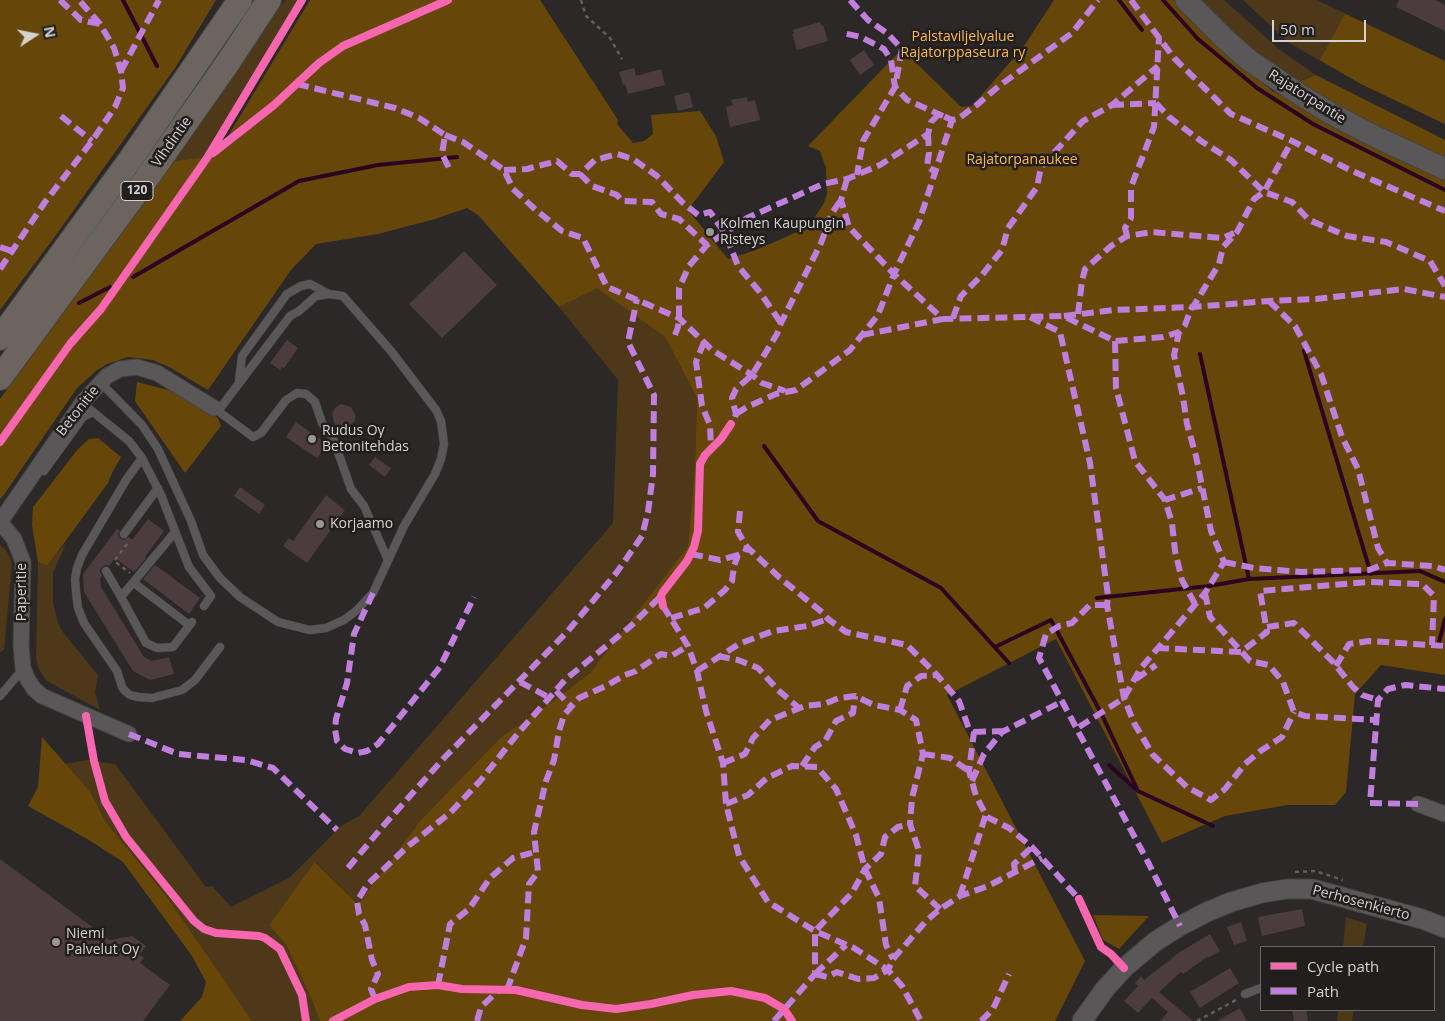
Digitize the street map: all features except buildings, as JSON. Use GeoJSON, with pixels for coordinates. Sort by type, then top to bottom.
{"type":"FeatureCollection","features":[{"type":"Feature","properties":{"kind":"main road","name":"Vihdintie"},"geometry":{"type":"LineString","coordinates":[[0,338],[130,160],[240,0]]}},
{"type":"Feature","properties":{"kind":"main road","name":"Vihdintie"},"geometry":{"type":"LineString","coordinates":[[0,378],[147,178],[269,0]]}},
{"type":"Feature","properties":{"kind":"main road","name":"Rajatorpantie"},"geometry":{"type":"LineString","coordinates":[[1186,0],[1226,41],[1250,61],[1299,94],[1330,113],[1445,170]]}},
{"type":"Feature","properties":{"kind":"street","name":"Betonitie"},"geometry":{"type":"LineString","coordinates":[[0,522],[87,407],[100,382],[120,369],[137,367],[157,373],[216,409]]}},
{"type":"Feature","properties":{"kind":"street","name":"Paperitie"},"geometry":{"type":"LineString","coordinates":[[0,522],[14,539],[24,562],[21,645],[23,668],[34,689],[42,696],[129,734]]}},
{"type":"Feature","properties":{"kind":"street"},"geometry":{"type":"LineString","coordinates":[[1418,804],[1445,814]]}},
{"type":"Feature","properties":{"kind":"street","name":"Perhosenkierto"},"geometry":{"type":"LineString","coordinates":[[1082,1021],[1105,989],[1124,968],[1156,941],[1207,912],[1231,902],[1262,893],[1312,889],[1422,919],[1445,928]]}},
{"type":"Feature","properties":{"kind":"lane"},"geometry":{"type":"LineString","coordinates":[[239,383],[242,356],[287,294],[301,286],[310,284],[329,294]]}},
{"type":"Feature","properties":{"kind":"lane"},"geometry":{"type":"LineString","coordinates":[[100,382],[142,424],[158,449],[191,521],[203,554],[220,578],[240,596],[278,622],[310,630],[326,628],[344,620],[356,611],[373,593],[404,526],[435,474],[442,459],[444,444],[441,421],[436,410],[391,351],[343,296],[329,294],[316,296],[299,311],[290,316],[239,383],[216,409],[254,437],[261,433],[286,400],[297,393],[306,394],[314,402],[322,424],[333,438],[352,489],[364,506],[388,560]]}},
{"type":"Feature","properties":{"kind":"lane"},"geometry":{"type":"LineString","coordinates":[[87,407],[129,441],[142,458],[158,488],[189,567],[211,596],[204,606]]}},
{"type":"Feature","properties":{"kind":"lane"},"geometry":{"type":"LineString","coordinates":[[142,458],[126,480],[82,555],[77,568],[75,579],[78,608],[84,623],[117,671],[122,687],[130,696],[152,698],[182,690],[195,680],[220,648]]}},
{"type":"Feature","properties":{"kind":"lane"},"geometry":{"type":"LineString","coordinates":[[127,537],[158,488]]}},
{"type":"Feature","properties":{"kind":"lane"},"geometry":{"type":"LineString","coordinates":[[121,597],[175,532]]}},
{"type":"Feature","properties":{"kind":"lane"},"geometry":{"type":"LineString","coordinates":[[106,571],[146,643],[157,648],[173,647],[191,624],[137,580]]}},
{"type":"Feature","properties":{"kind":"lane"},"geometry":{"type":"LineString","coordinates":[[0,696],[23,668]]}},
{"type":"Feature","properties":{"kind":"lane"},"geometry":{"type":"LineString","coordinates":[[1245,994],[1260,988]]}},
{"type":"Feature","properties":{"kind":"path"},"geometry":{"type":"LineString","coordinates":[[580,0],[586,16],[610,38],[622,59]]}},
{"type":"Feature","properties":{"kind":"path"},"geometry":{"type":"LineString","coordinates":[[127,537],[114,561],[119,563],[137,580]]}},
{"type":"Feature","properties":{"kind":"path"},"geometry":{"type":"LineString","coordinates":[[1197,1021],[1245,994]]}},
{"type":"Feature","properties":{"kind":"shaded area"},"geometry":{"type":"Polygon","coordinates":[[[254,0],[258,0],[221,56],[102,220],[99,218],[217,55],[254,0]]]}},
{"type":"Feature","properties":{"kind":"shaded area"},"geometry":{"type":"Polygon","coordinates":[[[285,0],[299,0],[205,158],[174,161],[285,0]]]}},
{"type":"Feature","properties":{"kind":"shaded area"},"geometry":{"type":"Polygon","coordinates":[[[1200,0],[1224,0],[1280,50],[1316,75],[1297,82],[1246,45],[1200,0]]]}},
{"type":"Feature","properties":{"kind":"shaded area"},"geometry":{"type":"Polygon","coordinates":[[[1243,0],[1317,0],[1445,61],[1445,124],[1361,84],[1289,43],[1243,0]]]}},
{"type":"Feature","properties":{"kind":"shaded area"},"geometry":{"type":"Polygon","coordinates":[[[597,287],[665,337],[697,398],[695,464],[688,546],[590,673],[500,738],[420,821],[358,906],[316,862],[269,925],[286,945],[320,1021],[184,1021],[222,978],[167,897],[105,821],[91,793],[64,764],[87,760],[115,764],[206,887],[212,886],[231,907],[289,878],[341,826],[359,816],[613,523],[618,380],[559,307],[597,287]]]}},
{"type":"Feature","properties":{"kind":"shaded area"},"geometry":{"type":"Polygon","coordinates":[[[66,543],[53,573],[53,602],[62,631],[98,675],[95,692],[100,710],[47,681],[38,668],[36,658],[38,562],[47,564],[66,543]]]}},
{"type":"Feature","properties":{"kind":"shaded area"},"geometry":{"type":"Polygon","coordinates":[[[0,545],[10,557],[12,565],[4,650],[0,652],[0,545]]]}},
{"type":"Feature","properties":{"kind":"shaded area"},"geometry":{"type":"Polygon","coordinates":[[[1346,917],[1367,924],[1363,946],[1343,946],[1346,917]]]}},
{"type":"Feature","properties":{"kind":"shaded area"},"geometry":{"type":"Polygon","coordinates":[[[1338,1011],[1354,1011],[1352,1021],[1337,1021],[1338,1011]]]}},
{"type":"Feature","properties":{"kind":"green space"},"geometry":{"type":"Polygon","coordinates":[[[0,0],[216,0],[175,68],[0,310],[0,0]]]}},
{"type":"Feature","properties":{"kind":"green space","name":"Rajatorpanaukee"},"geometry":{"type":"Polygon","coordinates":[[[310,0],[540,0],[618,120],[617,124],[633,143],[644,141],[653,134],[651,115],[700,111],[716,136],[724,162],[688,210],[728,259],[756,250],[797,232],[814,218],[823,205],[827,194],[826,168],[820,151],[808,146],[902,49],[961,107],[972,106],[1024,46],[1054,0],[1174,0],[1221,49],[1271,90],[1364,143],[1445,181],[1445,675],[1381,665],[1355,694],[1346,792],[1335,805],[1287,805],[1225,816],[1162,843],[1056,639],[947,695],[1085,961],[1055,1021],[320,1021],[286,945],[269,925],[315,862],[358,905],[420,821],[500,738],[590,673],[688,546],[695,464],[697,398],[665,337],[597,288],[559,307],[478,215],[467,208],[435,219],[378,234],[316,244],[291,270],[208,390],[171,368],[153,360],[128,357],[107,364],[77,388],[0,499],[0,399],[174,161],[216,156],[310,0]]]}},
{"type":"Feature","properties":{"kind":"green space"},"geometry":{"type":"Polygon","coordinates":[[[1345,14],[1445,61],[1445,124],[1361,84],[1320,60],[1345,14]]]}},
{"type":"Feature","properties":{"kind":"green space"},"geometry":{"type":"Polygon","coordinates":[[[1316,75],[1445,140],[1445,161],[1384,134],[1298,82],[1316,75]]]}},
{"type":"Feature","properties":{"kind":"green space"},"geometry":{"type":"Polygon","coordinates":[[[137,382],[176,392],[218,418],[221,426],[185,473],[135,401],[137,382]]]}},
{"type":"Feature","properties":{"kind":"green space"},"geometry":{"type":"Polygon","coordinates":[[[98,438],[121,457],[108,483],[56,554],[47,565],[38,562],[32,525],[33,507],[78,449],[89,439],[98,438]]]}},
{"type":"Feature","properties":{"kind":"green space"},"geometry":{"type":"Polygon","coordinates":[[[42,737],[91,793],[105,821],[167,897],[252,1021],[180,1021],[202,997],[206,982],[192,956],[123,862],[89,840],[28,806],[38,787],[42,737]]]}},
{"type":"Feature","properties":{"kind":"green space"},"geometry":{"type":"Polygon","coordinates":[[[1093,915],[1149,916],[1119,949],[1103,940],[1093,915]]]}},
{"type":"Feature","properties":{"kind":"waterway"},"geometry":{"type":"LineString","coordinates":[[123,0],[157,66]]}},
{"type":"Feature","properties":{"kind":"waterway"},"geometry":{"type":"LineString","coordinates":[[1119,0],[1142,30]]}},
{"type":"Feature","properties":{"kind":"waterway"},"geometry":{"type":"LineString","coordinates":[[1163,0],[1198,39],[1257,88],[1313,124],[1445,190]]}},
{"type":"Feature","properties":{"kind":"waterway"},"geometry":{"type":"LineString","coordinates":[[133,277],[299,181],[378,165],[457,157]]}},
{"type":"Feature","properties":{"kind":"waterway"},"geometry":{"type":"LineString","coordinates":[[79,303],[110,287]]}},
{"type":"Feature","properties":{"kind":"waterway"},"geometry":{"type":"LineString","coordinates":[[1304,351],[1371,574]]}},
{"type":"Feature","properties":{"kind":"waterway"},"geometry":{"type":"LineString","coordinates":[[1200,354],[1249,579],[1420,571],[1445,582]]}},
{"type":"Feature","properties":{"kind":"waterway"},"geometry":{"type":"LineString","coordinates":[[764,446],[818,521],[941,588],[1009,663]]}},
{"type":"Feature","properties":{"kind":"waterway"},"geometry":{"type":"LineString","coordinates":[[1097,598],[1209,586],[1249,579]]}},
{"type":"Feature","properties":{"kind":"waterway"},"geometry":{"type":"LineString","coordinates":[[1439,642],[1445,619]]}},
{"type":"Feature","properties":{"kind":"waterway"},"geometry":{"type":"LineString","coordinates":[[995,647],[1051,620],[1101,713],[1138,791]]}},
{"type":"Feature","properties":{"kind":"waterway"},"geometry":{"type":"LineString","coordinates":[[1109,765],[1138,791],[1213,826]]}},
{"type":"Feature","properties":{"kind":"marked path"},"geometry":{"type":"LineString","coordinates":[[60,0],[81,20],[100,24]]}},
{"type":"Feature","properties":{"kind":"marked path"},"geometry":{"type":"LineString","coordinates":[[0,269],[45,202],[92,141],[115,107],[123,88],[121,71],[114,48],[100,24],[79,0]]}},
{"type":"Feature","properties":{"kind":"marked path"},"geometry":{"type":"LineString","coordinates":[[121,71],[159,0]]}},
{"type":"Feature","properties":{"kind":"marked path"},"geometry":{"type":"LineString","coordinates":[[850,0],[868,20],[887,33],[902,49],[895,87],[863,141],[857,175]]}},
{"type":"Feature","properties":{"kind":"marked path"},"geometry":{"type":"LineString","coordinates":[[675,335],[679,318],[679,288],[689,266],[707,245],[747,218],[823,184],[847,179],[880,165],[928,134],[931,122],[939,114],[952,120],[958,119],[999,86],[1072,33],[1098,0]]}},
{"type":"Feature","properties":{"kind":"marked path"},"geometry":{"type":"LineString","coordinates":[[1131,0],[1174,58],[1231,114],[1292,141],[1352,171],[1445,211]]}},
{"type":"Feature","properties":{"kind":"marked path"},"geometry":{"type":"LineString","coordinates":[[736,414],[776,394],[796,390],[850,350],[878,315],[894,274],[919,222],[952,120],[907,100],[895,87],[891,60],[884,49],[861,37],[843,33]]}},
{"type":"Feature","properties":{"kind":"marked path"},"geometry":{"type":"LineString","coordinates":[[1127,236],[1125,228],[1131,218],[1131,187],[1154,127],[1159,37]]}},
{"type":"Feature","properties":{"kind":"marked path"},"geometry":{"type":"LineString","coordinates":[[953,318],[961,296],[982,275],[1002,250],[1008,228],[1037,187],[1041,167],[1083,121],[1112,105],[1158,66]]}},
{"type":"Feature","properties":{"kind":"marked path"},"geometry":{"type":"LineString","coordinates":[[297,84],[395,108],[419,118],[445,135],[442,154],[450,170]]}},
{"type":"Feature","properties":{"kind":"marked path"},"geometry":{"type":"LineString","coordinates":[[1156,103],[1169,117],[1231,160],[1264,192],[1292,202],[1309,220],[1347,236],[1386,242],[1430,261],[1445,286]]}},
{"type":"Feature","properties":{"kind":"marked path"},"geometry":{"type":"LineString","coordinates":[[1112,105],[1156,103]]}},
{"type":"Feature","properties":{"kind":"marked path"},"geometry":{"type":"LineString","coordinates":[[61,116],[92,141]]}},
{"type":"Feature","properties":{"kind":"marked path"},"geometry":{"type":"LineString","coordinates":[[928,134],[929,153],[927,166],[934,171]]}},
{"type":"Feature","properties":{"kind":"marked path"},"geometry":{"type":"LineString","coordinates":[[445,135],[463,142],[504,170],[513,189],[536,210],[562,231],[583,238],[607,287],[679,318],[712,350],[762,383],[785,391]]}},
{"type":"Feature","properties":{"kind":"marked path"},"geometry":{"type":"LineString","coordinates":[[1064,316],[1114,310],[1193,307],[1219,264],[1223,247],[1237,232],[1254,199],[1264,192],[1292,141]]}},
{"type":"Feature","properties":{"kind":"marked path"},"geometry":{"type":"LineString","coordinates":[[504,170],[527,169],[557,161],[572,174],[580,174],[595,160],[617,154],[633,159],[657,176],[682,202],[698,215],[710,212],[725,233],[738,266],[759,291],[781,323]]}},
{"type":"Feature","properties":{"kind":"marked path"},"geometry":{"type":"LineString","coordinates":[[580,174],[592,186],[617,195],[622,201],[652,202],[661,214],[679,219],[707,245]]}},
{"type":"Feature","properties":{"kind":"marked path"},"geometry":{"type":"LineString","coordinates":[[847,179],[841,200],[849,227],[894,274],[943,319],[1063,316],[1115,341],[1163,337],[1179,332],[1185,325],[1193,307],[1316,299],[1404,289],[1445,297]]}},
{"type":"Feature","properties":{"kind":"marked path"},"geometry":{"type":"LineString","coordinates":[[735,417],[732,398],[736,389],[752,375],[777,334],[821,243],[832,213],[841,200]]}},
{"type":"Feature","properties":{"kind":"marked path"},"geometry":{"type":"LineString","coordinates":[[1078,314],[1085,269],[1111,246],[1127,236],[1152,232],[1223,238],[1234,233]]}},
{"type":"Feature","properties":{"kind":"marked path"},"geometry":{"type":"LineString","coordinates":[[0,247],[12,251]]}},
{"type":"Feature","properties":{"kind":"marked path"},"geometry":{"type":"LineString","coordinates":[[348,868],[444,758],[567,632],[617,572],[642,536],[648,512],[653,474],[654,395],[628,342],[637,299]]}},
{"type":"Feature","properties":{"kind":"marked path"},"geometry":{"type":"LineString","coordinates":[[1269,301],[1295,326],[1321,374],[1342,437],[1358,469],[1378,548],[1387,563]]}},
{"type":"Feature","properties":{"kind":"marked path"},"geometry":{"type":"LineString","coordinates":[[1030,317],[1060,332],[1090,463],[1108,596],[1107,605],[1124,698],[1134,723],[1153,755],[1187,787],[1211,800],[1225,789],[1245,764],[1282,737],[1294,712]]}},
{"type":"Feature","properties":{"kind":"marked path"},"geometry":{"type":"LineString","coordinates":[[862,335],[943,319]]}},
{"type":"Feature","properties":{"kind":"marked path"},"geometry":{"type":"LineString","coordinates":[[1079,727],[1124,698],[1140,669],[1205,593],[1224,562],[1211,531],[1196,456],[1187,424],[1174,355],[1179,332]]}},
{"type":"Feature","properties":{"kind":"marked path"},"geometry":{"type":"LineString","coordinates":[[1115,341],[1116,388],[1135,461],[1165,500]]}},
{"type":"Feature","properties":{"kind":"marked path"},"geometry":{"type":"LineString","coordinates":[[704,342],[696,362],[702,406],[710,425],[711,449]]}},
{"type":"Feature","properties":{"kind":"marked path"},"geometry":{"type":"LineString","coordinates":[[1195,604],[1182,580],[1175,551],[1172,523],[1165,500],[1202,488]]}},
{"type":"Feature","properties":{"kind":"marked path"},"geometry":{"type":"LineString","coordinates":[[740,511],[738,532],[747,547],[828,619],[846,632],[907,645],[937,675],[959,701],[969,729],[974,732],[969,771],[976,796],[987,817],[1009,828],[1032,847],[1081,903]]}},
{"type":"Feature","properties":{"kind":"marked path"},"geometry":{"type":"LineString","coordinates":[[671,618],[704,608],[725,590],[732,581],[738,555],[745,552],[747,547]]}},
{"type":"Feature","properties":{"kind":"marked path"},"geometry":{"type":"LineString","coordinates":[[691,554],[720,560],[738,555]]}},
{"type":"Feature","properties":{"kind":"marked path"},"geometry":{"type":"LineString","coordinates":[[1224,562],[1254,568],[1301,572],[1369,570],[1387,563],[1433,566],[1445,570]]}},
{"type":"Feature","properties":{"kind":"marked path"},"geometry":{"type":"LineString","coordinates":[[1157,648],[1241,652],[1267,632],[1260,591],[1369,582],[1422,584],[1434,596],[1432,645]]}},
{"type":"Feature","properties":{"kind":"marked path"},"geometry":{"type":"LineString","coordinates":[[373,593],[354,634],[347,683],[336,719],[335,729],[337,741],[345,749],[358,753],[367,751],[378,744],[440,667],[474,597]]}},
{"type":"Feature","properties":{"kind":"marked path"},"geometry":{"type":"LineString","coordinates":[[1205,593],[1210,617],[1250,661],[1269,665],[1283,682],[1294,712],[1305,716],[1376,720]]}},
{"type":"Feature","properties":{"kind":"marked path"},"geometry":{"type":"LineString","coordinates":[[375,999],[371,989],[378,974],[372,960],[365,925],[359,914],[357,901],[367,885],[407,847],[450,813],[481,780],[519,732],[566,679],[632,625],[661,596]]}},
{"type":"Feature","properties":{"kind":"marked path"},"geometry":{"type":"LineString","coordinates":[[1107,605],[1090,605],[1072,623],[1059,626],[1046,634],[1039,658],[1180,926]]}},
{"type":"Feature","properties":{"kind":"marked path"},"geometry":{"type":"LineString","coordinates":[[663,606],[688,646],[697,671],[706,711],[723,763],[726,804],[739,856],[768,902],[815,931],[854,948],[888,970],[902,986],[921,1021]]}},
{"type":"Feature","properties":{"kind":"marked path"},"geometry":{"type":"LineString","coordinates":[[697,671],[739,644],[773,631],[807,626],[828,619]]}},
{"type":"Feature","properties":{"kind":"marked path"},"geometry":{"type":"LineString","coordinates":[[1267,627],[1294,623],[1333,662],[1353,687],[1362,695],[1378,700]]}},
{"type":"Feature","properties":{"kind":"marked path"},"geometry":{"type":"LineString","coordinates":[[1336,666],[1349,644],[1369,641],[1445,646]]}},
{"type":"Feature","properties":{"kind":"marked path"},"geometry":{"type":"LineString","coordinates":[[507,990],[526,938],[529,884],[538,872],[534,832],[564,715],[579,698],[636,671],[661,654],[671,656],[688,646]]}},
{"type":"Feature","properties":{"kind":"marked path"},"geometry":{"type":"LineString","coordinates":[[718,656],[738,660],[758,668],[778,690],[799,708]]}},
{"type":"Feature","properties":{"kind":"marked path"},"geometry":{"type":"LineString","coordinates":[[1136,679],[1156,665]]}},
{"type":"Feature","properties":{"kind":"marked path"},"geometry":{"type":"LineString","coordinates":[[900,710],[907,686],[921,676],[937,675]]}},
{"type":"Feature","properties":{"kind":"marked path"},"geometry":{"type":"LineString","coordinates":[[520,682],[550,698]]}},
{"type":"Feature","properties":{"kind":"marked path"},"geometry":{"type":"LineString","coordinates":[[1418,804],[1370,803],[1378,700],[1388,689],[1405,685],[1445,689]]}},
{"type":"Feature","properties":{"kind":"marked path"},"geometry":{"type":"LineString","coordinates":[[556,691],[572,707]]}},
{"type":"Feature","properties":{"kind":"marked path"},"geometry":{"type":"LineString","coordinates":[[723,763],[745,754],[753,738],[770,720],[805,706],[824,704],[839,698],[855,696],[874,705],[900,710],[916,720],[923,754],[912,798],[910,824],[919,851],[915,886],[940,909]]}},
{"type":"Feature","properties":{"kind":"marked path"},"geometry":{"type":"LineString","coordinates":[[802,766],[815,747],[825,741],[836,721],[853,713],[855,696]]}},
{"type":"Feature","properties":{"kind":"marked path"},"geometry":{"type":"LineString","coordinates":[[972,781],[984,754],[1002,732],[1063,701]]}},
{"type":"Feature","properties":{"kind":"marked path"},"geometry":{"type":"LineString","coordinates":[[974,732],[1004,731]]}},
{"type":"Feature","properties":{"kind":"marked path"},"geometry":{"type":"LineString","coordinates":[[129,734],[178,754],[246,760],[273,768],[337,830]]}},
{"type":"Feature","properties":{"kind":"marked path"},"geometry":{"type":"LineString","coordinates":[[923,754],[950,758],[969,771]]}},
{"type":"Feature","properties":{"kind":"marked path"},"geometry":{"type":"LineString","coordinates":[[726,804],[748,795],[767,778],[792,766],[817,767],[836,789],[856,835],[865,869],[879,898],[886,945],[893,959]]}},
{"type":"Feature","properties":{"kind":"marked path"},"geometry":{"type":"LineString","coordinates":[[960,896],[986,814]]}},
{"type":"Feature","properties":{"kind":"marked path"},"geometry":{"type":"LineString","coordinates":[[774,1021],[815,974],[815,931],[852,893],[865,869],[881,854],[885,837],[898,827],[910,824]]}},
{"type":"Feature","properties":{"kind":"marked path"},"geometry":{"type":"LineString","coordinates":[[1015,871],[1014,864],[1032,847]]}},
{"type":"Feature","properties":{"kind":"marked path"},"geometry":{"type":"LineString","coordinates":[[438,985],[450,924],[469,909],[490,878],[513,858],[535,852]]}},
{"type":"Feature","properties":{"kind":"marked path"},"geometry":{"type":"LineString","coordinates":[[815,974],[827,977],[837,972],[858,979],[874,978],[888,970],[893,959],[926,921],[940,909],[960,896],[988,886],[1042,858]]}},
{"type":"Feature","properties":{"kind":"marked path"},"geometry":{"type":"LineString","coordinates":[[815,974],[846,945]]}},
{"type":"Feature","properties":{"kind":"marked path"},"geometry":{"type":"LineString","coordinates":[[981,1021],[993,1009],[1009,974]]}},
{"type":"Feature","properties":{"kind":"marked path"},"geometry":{"type":"LineString","coordinates":[[477,1021],[481,1007],[499,990]]}},
{"type":"Feature","properties":{"kind":"cycle path"},"geometry":{"type":"LineString","coordinates":[[0,442],[70,344],[101,309],[207,158],[302,0]]}},
{"type":"Feature","properties":{"kind":"cycle path"},"geometry":{"type":"LineString","coordinates":[[213,153],[274,105],[319,63],[343,46],[448,0]]}},
{"type":"Feature","properties":{"kind":"cycle path"},"geometry":{"type":"LineString","coordinates":[[663,606],[661,596],[663,592],[687,561],[694,547],[698,531],[700,464],[705,455],[721,439],[731,424]]}},
{"type":"Feature","properties":{"kind":"cycle path"},"geometry":{"type":"LineString","coordinates":[[86,716],[94,761],[105,801],[126,837],[194,921],[204,929],[216,933],[259,936],[280,949],[302,995],[306,1021]]}},
{"type":"Feature","properties":{"kind":"cycle path"},"geometry":{"type":"LineString","coordinates":[[1079,899],[1101,947],[1111,954],[1124,968]]}},
{"type":"Feature","properties":{"kind":"cycle path"},"geometry":{"type":"LineString","coordinates":[[333,1021],[375,999],[409,987],[438,985],[462,989],[516,990],[582,1005],[616,1009],[693,995],[731,991],[765,998],[784,1009],[792,1021]]}},
{"type":"Feature","properties":{"kind":"place","name":"Kolmen Kaupungin Risteys"},"geometry":{"type":"Point","coordinates":[710,232]}},
{"type":"Feature","properties":{"kind":"place","name":"Rudus Oy Betonitehdas"},"geometry":{"type":"Point","coordinates":[312,439]}},
{"type":"Feature","properties":{"kind":"place","name":"Korjaamo"},"geometry":{"type":"Point","coordinates":[320,524]}},
{"type":"Feature","properties":{"kind":"place","name":"Niemi Palvelut Oy"},"geometry":{"type":"Point","coordinates":[56,942]}},
{"type":"Feature","properties":{"kind":"park label","name":"Palstaviljelyalue Rajatorppaseura ry"},"geometry":{"type":"Point","coordinates":[963,46]}}]}
